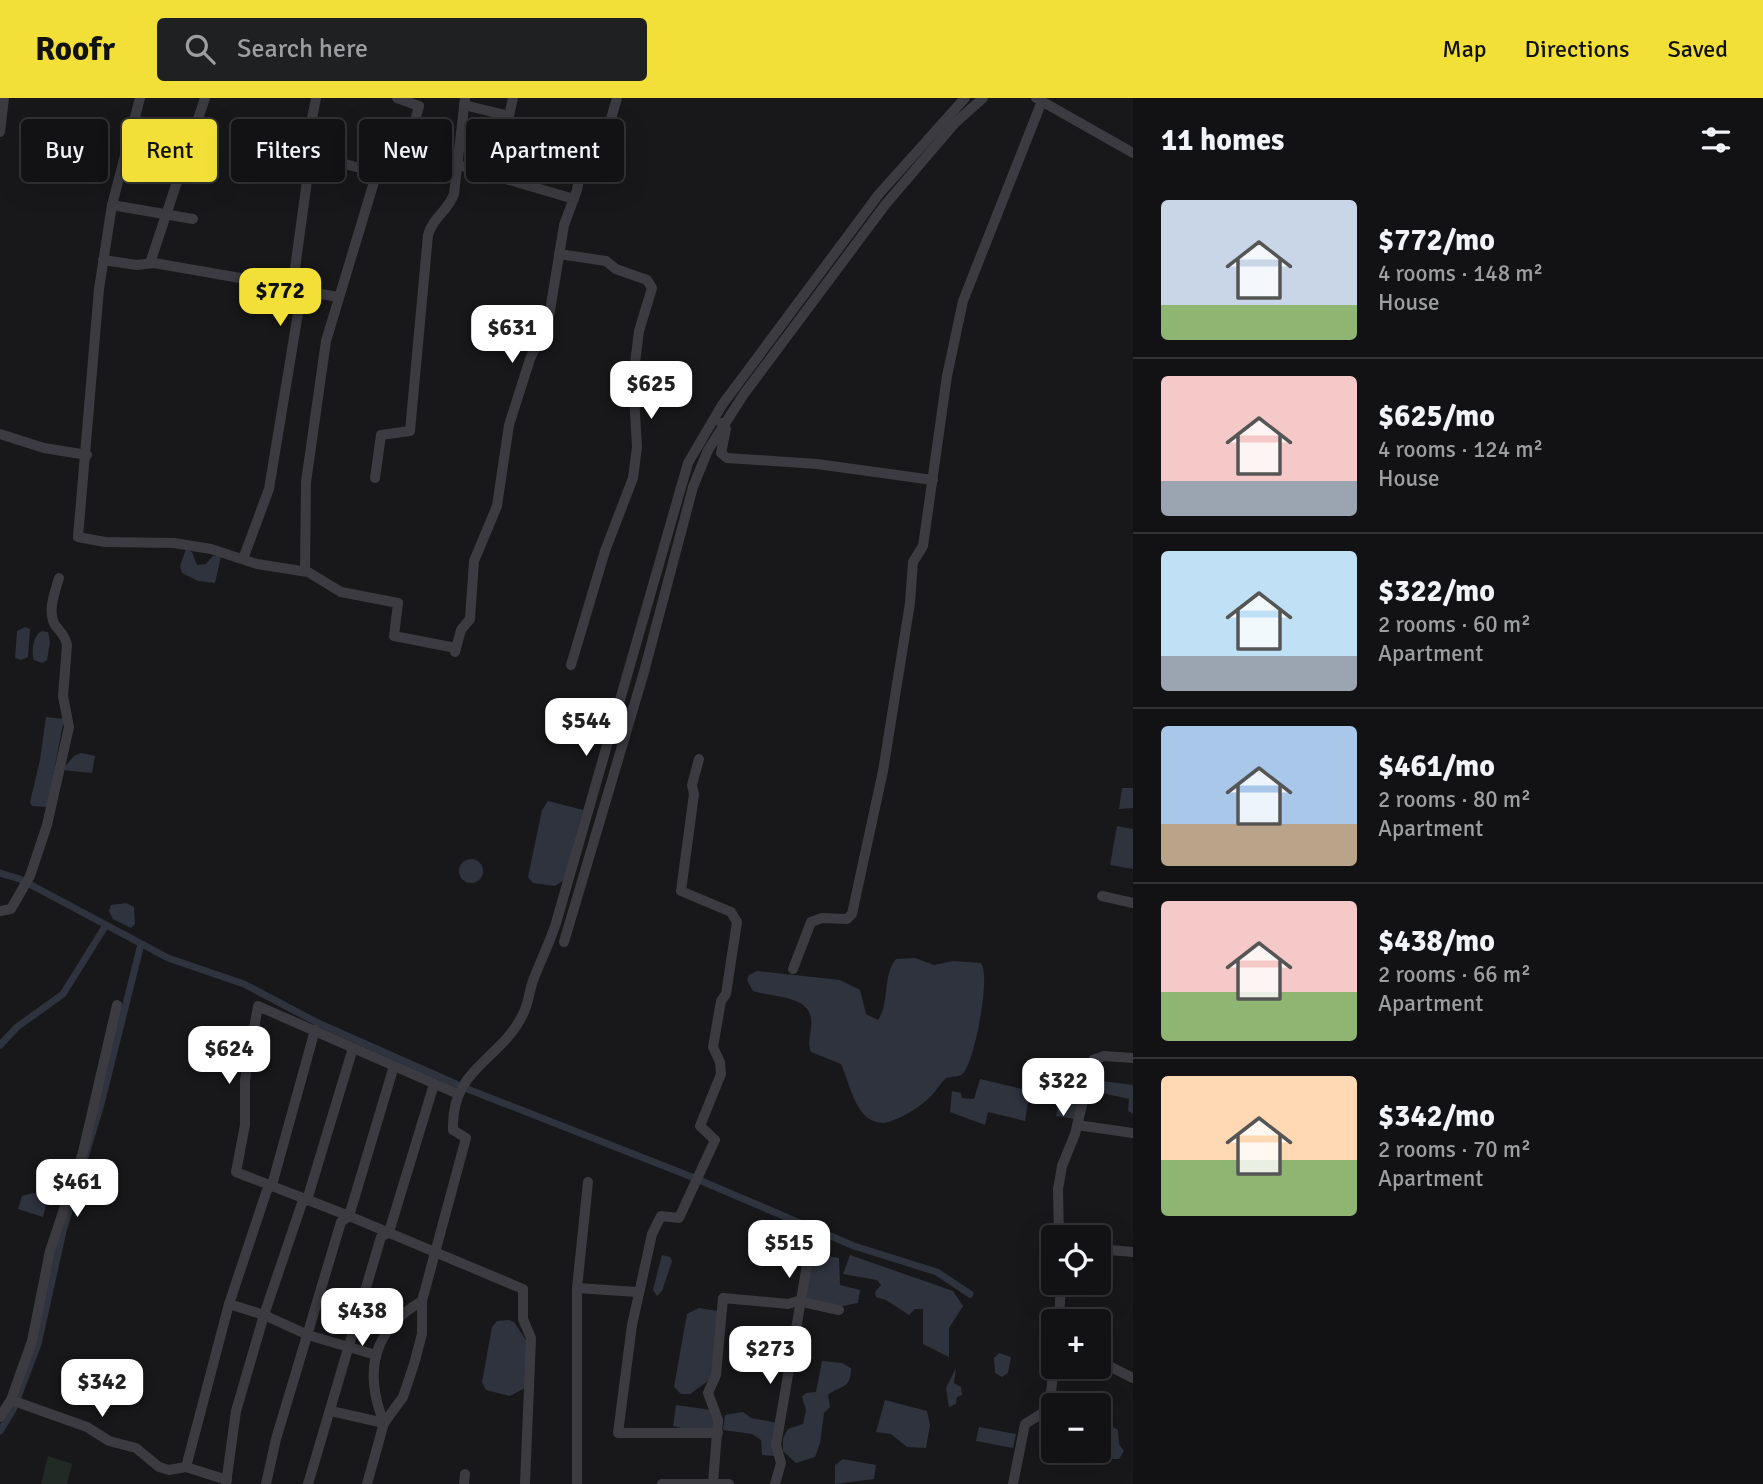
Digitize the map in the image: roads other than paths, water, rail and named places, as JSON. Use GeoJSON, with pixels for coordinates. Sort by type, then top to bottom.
{"type":"FeatureCollection","features":[{"type":"Feature","properties":{"kind":"street"},"geometry":{"type":"LineString","coordinates":[[0,132],[4,98]]}},
{"type":"Feature","properties":{"kind":"street"},"geometry":{"type":"LineString","coordinates":[[140,98],[112,205],[103,260],[78,532],[82,539],[185,544],[305,571],[341,592],[398,603],[394,636],[456,650],[461,630],[470,619],[474,561],[498,498],[509,425],[530,359],[549,317],[566,217],[574,199],[583,157],[602,150],[617,98]]}},
{"type":"Feature","properties":{"kind":"street"},"geometry":{"type":"LineString","coordinates":[[150,263],[205,98]]}},
{"type":"Feature","properties":{"kind":"street"},"geometry":{"type":"LineString","coordinates":[[312,119],[316,98]]}},
{"type":"Feature","properties":{"kind":"street"},"geometry":{"type":"LineString","coordinates":[[397,98],[419,106],[416,119]]}},
{"type":"Feature","properties":{"kind":"street"},"geometry":{"type":"LineString","coordinates":[[375,478],[381,435],[410,431],[428,235],[431,224],[451,202],[465,102],[509,116],[513,98]]}},
{"type":"Feature","properties":{"kind":"street"},"geometry":{"type":"LineString","coordinates":[[367,1484],[384,1423],[397,1409],[422,1334],[422,1301],[466,1138],[453,1130],[458,1094],[467,1077],[518,1023],[527,1005],[532,981],[556,923],[688,463],[714,418],[879,194],[965,98]]}},
{"type":"Feature","properties":{"kind":"street"},"geometry":{"type":"LineString","coordinates":[[564,942],[644,672],[693,487],[708,450],[723,425],[884,205],[956,123],[983,98]]}},
{"type":"Feature","properties":{"kind":"street"},"geometry":{"type":"LineString","coordinates":[[793,969],[811,922],[822,918],[847,919],[852,914],[881,788],[899,660],[905,641],[913,562],[923,546],[947,376],[963,301],[1039,99],[1133,153]]}},
{"type":"Feature","properties":{"kind":"street"},"geometry":{"type":"LineString","coordinates":[[458,165],[574,199]]}},
{"type":"Feature","properties":{"kind":"street"},"geometry":{"type":"LineString","coordinates":[[243,559],[269,489],[298,286],[298,227],[305,182]]}},
{"type":"Feature","properties":{"kind":"street"},"geometry":{"type":"LineString","coordinates":[[305,571],[308,464],[326,341],[374,182]]}},
{"type":"Feature","properties":{"kind":"street"},"geometry":{"type":"LineString","coordinates":[[112,205],[192,219]]}},
{"type":"Feature","properties":{"kind":"street"},"geometry":{"type":"LineString","coordinates":[[559,254],[606,261],[617,269],[647,280],[652,288],[639,331],[633,379],[637,447],[633,478],[605,551],[571,665]]}},
{"type":"Feature","properties":{"kind":"street"},"geometry":{"type":"LineString","coordinates":[[103,260],[137,265],[150,263],[298,286],[338,297]]}},
{"type":"Feature","properties":{"kind":"street"},"geometry":{"type":"LineString","coordinates":[[714,418],[726,429],[722,453],[727,458],[817,464],[933,480]]}},
{"type":"Feature","properties":{"kind":"street"},"geometry":{"type":"LineString","coordinates":[[0,434],[44,448],[87,455]]}},
{"type":"Feature","properties":{"kind":"street"},"geometry":{"type":"LineString","coordinates":[[0,911],[11,909],[30,876],[51,812],[70,720],[63,696],[65,637],[57,627],[52,611],[59,578]]}},
{"type":"Feature","properties":{"kind":"street"},"geometry":{"type":"LineString","coordinates":[[699,759],[692,785],[694,794],[681,891],[731,912],[737,922],[726,995],[721,1001],[713,1048],[721,1074],[701,1126],[715,1140],[679,1218],[661,1216],[654,1227],[632,1325],[618,1433],[718,1433]]}},
{"type":"Feature","properties":{"kind":"street"},"geometry":{"type":"LineString","coordinates":[[1102,896],[1133,903]]}},
{"type":"Feature","properties":{"kind":"street"},"geometry":{"type":"LineString","coordinates":[[0,1418],[11,1400],[32,1342],[50,1251],[83,1152],[117,1005]]}},
{"type":"Feature","properties":{"kind":"street"},"geometry":{"type":"LineString","coordinates":[[458,1094],[258,1006],[245,1080],[245,1125],[236,1172],[389,1232],[523,1289],[523,1319],[531,1338],[525,1484]]}},
{"type":"Feature","properties":{"kind":"street"},"geometry":{"type":"LineString","coordinates":[[186,1467],[229,1304],[266,1193],[272,1185],[315,1030]]}},
{"type":"Feature","properties":{"kind":"street"},"geometry":{"type":"LineString","coordinates":[[11,1400],[88,1427],[109,1441],[136,1448],[159,1467],[169,1470],[186,1467],[227,1482],[236,1411],[264,1315],[302,1203],[307,1200],[353,1048]]}},
{"type":"Feature","properties":{"kind":"street"},"geometry":{"type":"LineString","coordinates":[[1059,1225],[1060,1175],[1077,1125],[1093,1060],[1104,1056],[1133,1058]]}},
{"type":"Feature","properties":{"kind":"street"},"geometry":{"type":"LineString","coordinates":[[266,1484],[276,1438],[341,1222],[349,1216],[394,1066]]}},
{"type":"Feature","properties":{"kind":"street"},"geometry":{"type":"LineString","coordinates":[[308,1484],[382,1237],[389,1232],[434,1084]]}},
{"type":"Feature","properties":{"kind":"street"},"geometry":{"type":"LineString","coordinates":[[1077,1125],[1133,1133]]}},
{"type":"Feature","properties":{"kind":"street"},"geometry":{"type":"LineString","coordinates":[[577,1484],[577,1288],[588,1182]]}},
{"type":"Feature","properties":{"kind":"street"},"geometry":{"type":"LineString","coordinates":[[1111,1250],[1133,1252]]}},
{"type":"Feature","properties":{"kind":"street"},"geometry":{"type":"LineString","coordinates":[[775,1484],[781,1463],[776,1445],[807,1265]]}},
{"type":"Feature","properties":{"kind":"street"},"geometry":{"type":"LineString","coordinates":[[577,1288],[637,1292],[640,1289]]}},
{"type":"Feature","properties":{"kind":"street"},"geometry":{"type":"LineString","coordinates":[[713,1483],[717,1414],[708,1400],[708,1393],[716,1375],[723,1298],[788,1304],[801,1301],[839,1310]]}},
{"type":"Feature","properties":{"kind":"street"},"geometry":{"type":"LineString","coordinates":[[384,1423],[374,1391],[376,1355],[394,1321],[422,1301]]}},
{"type":"Feature","properties":{"kind":"street"},"geometry":{"type":"LineString","coordinates":[[229,1304],[264,1315],[308,1335],[376,1355]]}},
{"type":"Feature","properties":{"kind":"street"},"geometry":{"type":"LineString","coordinates":[[1111,1367],[1133,1378]]}},
{"type":"Feature","properties":{"kind":"street"},"geometry":{"type":"LineString","coordinates":[[1016,1483],[1025,1424],[1049,1409],[1053,1379]]}},
{"type":"Feature","properties":{"kind":"street"},"geometry":{"type":"LineString","coordinates":[[331,1411],[384,1423]]}},
{"type":"Feature","properties":{"kind":"street"},"geometry":{"type":"LineString","coordinates":[[662,1484],[729,1484]]}},
{"type":"Feature","properties":{"kind":"waterway"},"geometry":{"type":"LineString","coordinates":[[0,873],[20,879],[168,958],[244,984],[318,1023],[456,1084]]}},
{"type":"Feature","properties":{"kind":"waterway"},"geometry":{"type":"LineString","coordinates":[[0,1045],[17,1027],[63,994],[106,925]]}},
{"type":"Feature","properties":{"kind":"waterway"},"geometry":{"type":"LineString","coordinates":[[0,1431],[13,1410],[38,1344],[63,1231],[101,1104],[141,944]]}},
{"type":"Feature","properties":{"kind":"waterway"},"geometry":{"type":"LineString","coordinates":[[465,1088],[692,1177]]}},
{"type":"Feature","properties":{"kind":"waterway"},"geometry":{"type":"LineString","coordinates":[[699,1180],[854,1246],[937,1272],[970,1294]]}}]}
